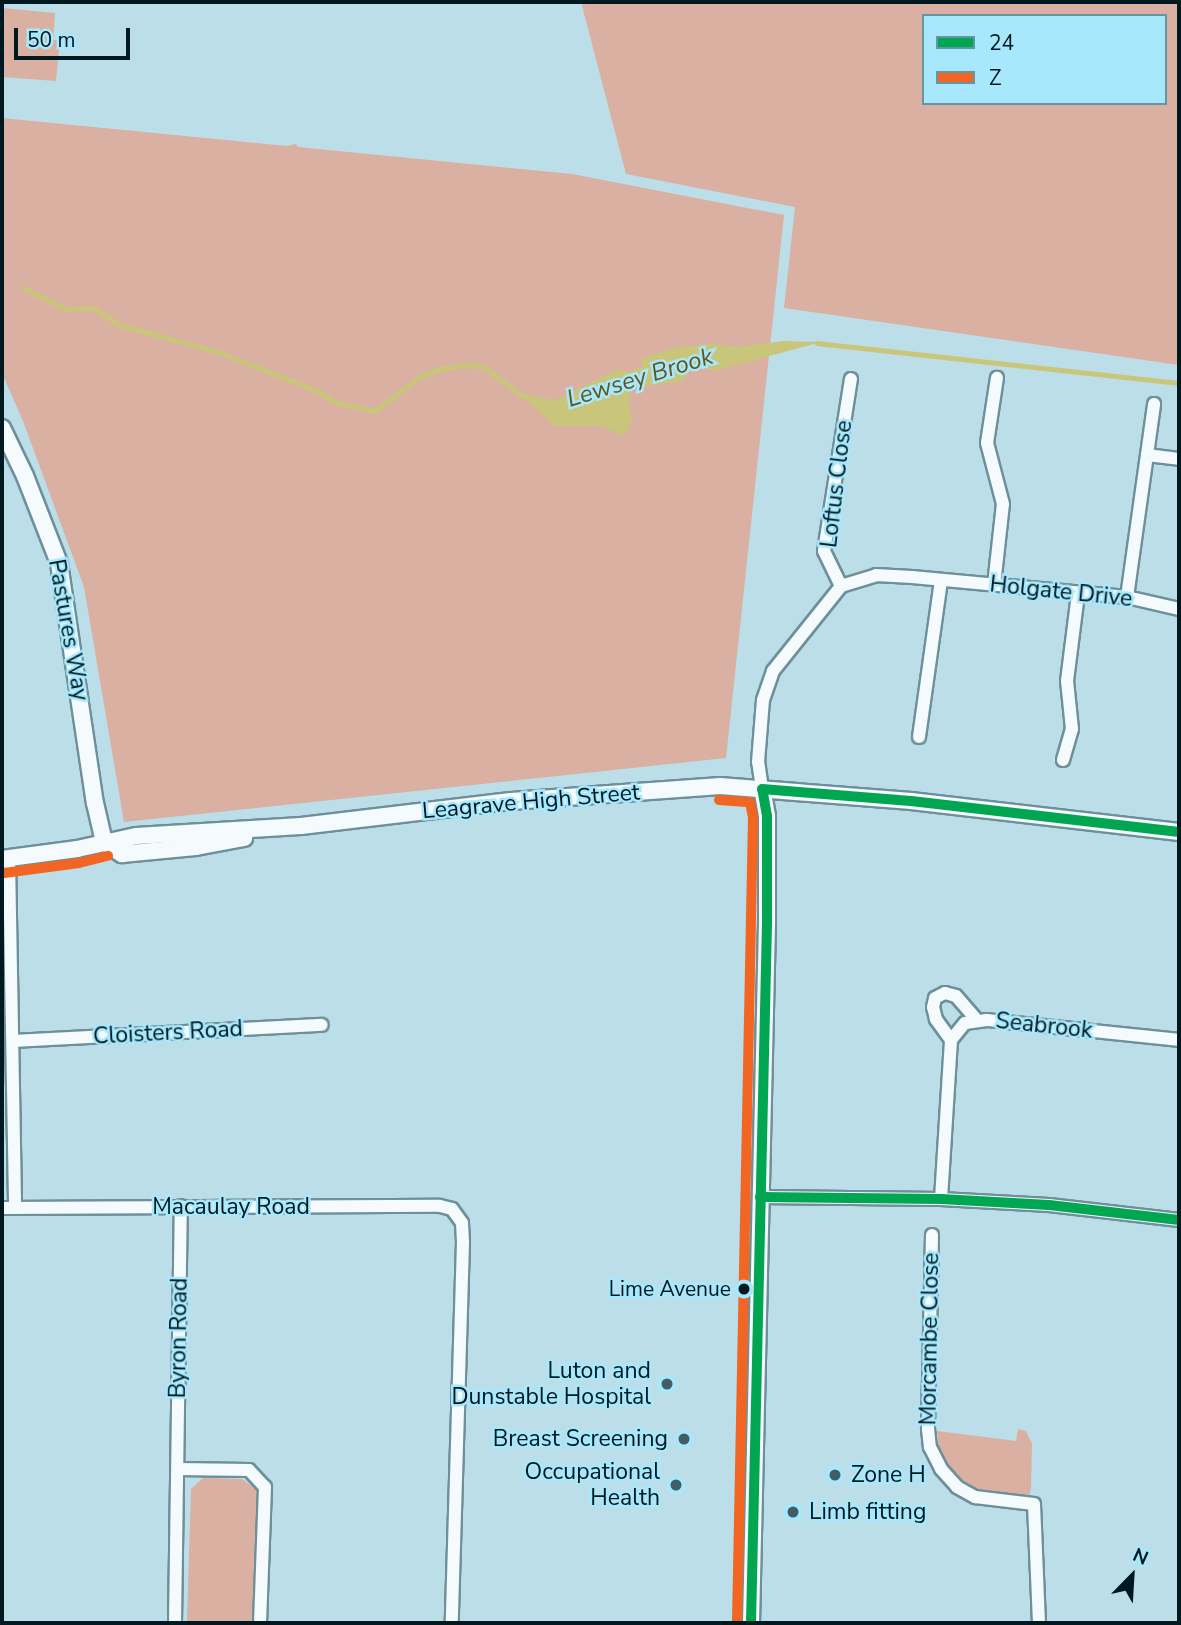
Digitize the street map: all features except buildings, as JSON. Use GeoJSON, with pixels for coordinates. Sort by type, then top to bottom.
{"type":"FeatureCollection","features":[{"type":"Feature","properties":{"kind":"street"},"geometry":{"type":"LineString","coordinates":[[994,584],[1003,504],[987,443],[997,378]]}},
{"type":"Feature","properties":{"kind":"street","name":"Loftus Close"},"geometry":{"type":"LineString","coordinates":[[841,586],[824,551],[851,379]]}},
{"type":"Feature","properties":{"kind":"street"},"geometry":{"type":"LineString","coordinates":[[1127,597],[1154,404]]}},
{"type":"Feature","properties":{"kind":"street","name":"Pastures Way"},"geometry":{"type":"LineString","coordinates":[[2,428],[25,476],[59,563],[95,803],[104,842]]}},
{"type":"Feature","properties":{"kind":"street"},"geometry":{"type":"LineString","coordinates":[[1147,455],[1179,459]]}},
{"type":"Feature","properties":{"kind":"street","name":"Holgate Drive"},"geometry":{"type":"LineString","coordinates":[[841,586],[876,575],[1127,597],[1179,609]]}},
{"type":"Feature","properties":{"kind":"street"},"geometry":{"type":"LineString","coordinates":[[919,737],[941,581]]}},
{"type":"Feature","properties":{"kind":"street"},"geometry":{"type":"LineString","coordinates":[[751,1623],[767,845],[767,816],[758,762],[763,701],[773,671],[841,586]]}},
{"type":"Feature","properties":{"kind":"street"},"geometry":{"type":"LineString","coordinates":[[1063,760],[1072,729],[1067,681],[1078,594]]}},
{"type":"Feature","properties":{"kind":"street","name":"Leagrave High Street"},"geometry":{"type":"LineString","coordinates":[[5,858],[77,849],[136,836],[301,826],[535,800],[720,786],[911,800],[1179,832]]}},
{"type":"Feature","properties":{"kind":"street"},"geometry":{"type":"LineString","coordinates":[[5,858],[14,1041],[8,1208]]}},
{"type":"Feature","properties":{"kind":"street"},"geometry":{"type":"LineString","coordinates":[[941,1199],[951,1040],[936,1019],[933,1007],[935,998],[945,993],[956,996],[977,1020]]}},
{"type":"Feature","properties":{"kind":"street","name":"Seabrook"},"geometry":{"type":"LineString","coordinates":[[951,1040],[965,1023],[977,1020],[1179,1041]]}},
{"type":"Feature","properties":{"kind":"street","name":"Cloisters Road"},"geometry":{"type":"LineString","coordinates":[[14,1041],[322,1025]]}},
{"type":"Feature","properties":{"kind":"street"},"geometry":{"type":"LineString","coordinates":[[760,1197],[941,1199],[1049,1205],[1179,1220]]}},
{"type":"Feature","properties":{"kind":"street","name":"Byron Road"},"geometry":{"type":"LineString","coordinates":[[175,1623],[181,1206]]}},
{"type":"Feature","properties":{"kind":"street","name":"Macaulay Road"},"geometry":{"type":"LineString","coordinates":[[8,1208],[440,1206],[452,1209],[458,1215],[463,1242],[452,1623]]}},
{"type":"Feature","properties":{"kind":"street","name":"Morcambe Close"},"geometry":{"type":"LineString","coordinates":[[932,1235],[928,1429],[930,1447],[941,1469],[957,1487],[975,1497],[1034,1504],[1039,1623]]}},
{"type":"Feature","properties":{"kind":"street"},"geometry":{"type":"LineString","coordinates":[[178,1469],[249,1470],[265,1487],[260,1623]]}},
{"type":"Feature","properties":{"kind":"shaded area"},"geometry":{"type":"Polygon","coordinates":[[[581,2],[1179,2],[1179,365],[784,308],[795,207],[626,174],[581,2]]]}},
{"type":"Feature","properties":{"kind":"shaded area"},"geometry":{"type":"Polygon","coordinates":[[[2,8],[55,13],[53,40],[60,40],[56,81],[2,77],[2,8]]]}},
{"type":"Feature","properties":{"kind":"shaded area"},"geometry":{"type":"Polygon","coordinates":[[[2,118],[287,146],[296,144],[298,147],[572,174],[784,215],[726,758],[124,822],[84,587],[23,421],[2,373],[2,118]]]}},
{"type":"Feature","properties":{"kind":"shaded area"},"geometry":{"type":"Polygon","coordinates":[[[1018,1429],[1026,1431],[1032,1444],[1030,1494],[1024,1497],[971,1489],[959,1480],[939,1450],[937,1431],[1016,1441],[1018,1429]]]}},
{"type":"Feature","properties":{"kind":"shaded area"},"geometry":{"type":"Polygon","coordinates":[[[203,1478],[242,1479],[257,1490],[256,1616],[250,1623],[187,1621],[191,1489],[203,1478]]]}},
{"type":"Feature","properties":{"kind":"water"},"geometry":{"type":"Polygon","coordinates":[[[784,341],[821,342],[714,371],[695,365],[682,381],[633,388],[628,399],[632,419],[629,429],[621,435],[601,426],[554,426],[519,393],[555,400],[616,370],[629,372],[642,367],[642,358],[677,347],[715,344],[738,347],[784,341]]]}},
{"type":"Feature","properties":{"kind":"waterway","name":"Lewsey Brook"},"geometry":{"type":"LineString","coordinates":[[24,288],[66,309],[94,308],[120,325],[218,352],[316,390],[335,402],[375,411],[420,377],[439,369],[463,365],[484,367],[523,396]]}},
{"type":"Feature","properties":{"kind":"waterway","name":"Lewsey Brook"},"geometry":{"type":"LineString","coordinates":[[817,343],[1179,383]]}},
{"type":"Feature","properties":{"kind":"transit line","name":"24"},"geometry":{"type":"LineString","coordinates":[[762,789],[911,801],[1179,832]]}},
{"type":"Feature","properties":{"kind":"transit line","name":"24"},"geometry":{"type":"LineString","coordinates":[[751,1623],[767,923],[767,816],[762,789]]}},
{"type":"Feature","properties":{"kind":"transit line","name":"Z"},"geometry":{"type":"LineString","coordinates":[[719,800],[750,802],[753,817],[737,1623]]}},
{"type":"Feature","properties":{"kind":"transit line","name":"Z"},"geometry":{"type":"LineString","coordinates":[[4,873],[79,863],[108,856]]}},
{"type":"Feature","properties":{"kind":"transit line","name":"24"},"geometry":{"type":"LineString","coordinates":[[760,1197],[941,1199],[1049,1205],[1179,1220]]}},
{"type":"Feature","properties":{"kind":"place","name":"Lime Avenue"},"geometry":{"type":"Point","coordinates":[744,1289]}},
{"type":"Feature","properties":{"kind":"place","name":"Luton and Dunstable Hospital"},"geometry":{"type":"Point","coordinates":[667,1384]}},
{"type":"Feature","properties":{"kind":"place","name":"Breast Screening"},"geometry":{"type":"Point","coordinates":[684,1439]}},
{"type":"Feature","properties":{"kind":"place","name":"Zone H"},"geometry":{"type":"Point","coordinates":[835,1475]}},
{"type":"Feature","properties":{"kind":"place","name":"Occupational Health"},"geometry":{"type":"Point","coordinates":[676,1485]}},
{"type":"Feature","properties":{"kind":"place","name":"Limb fitting"},"geometry":{"type":"Point","coordinates":[793,1512]}}]}
